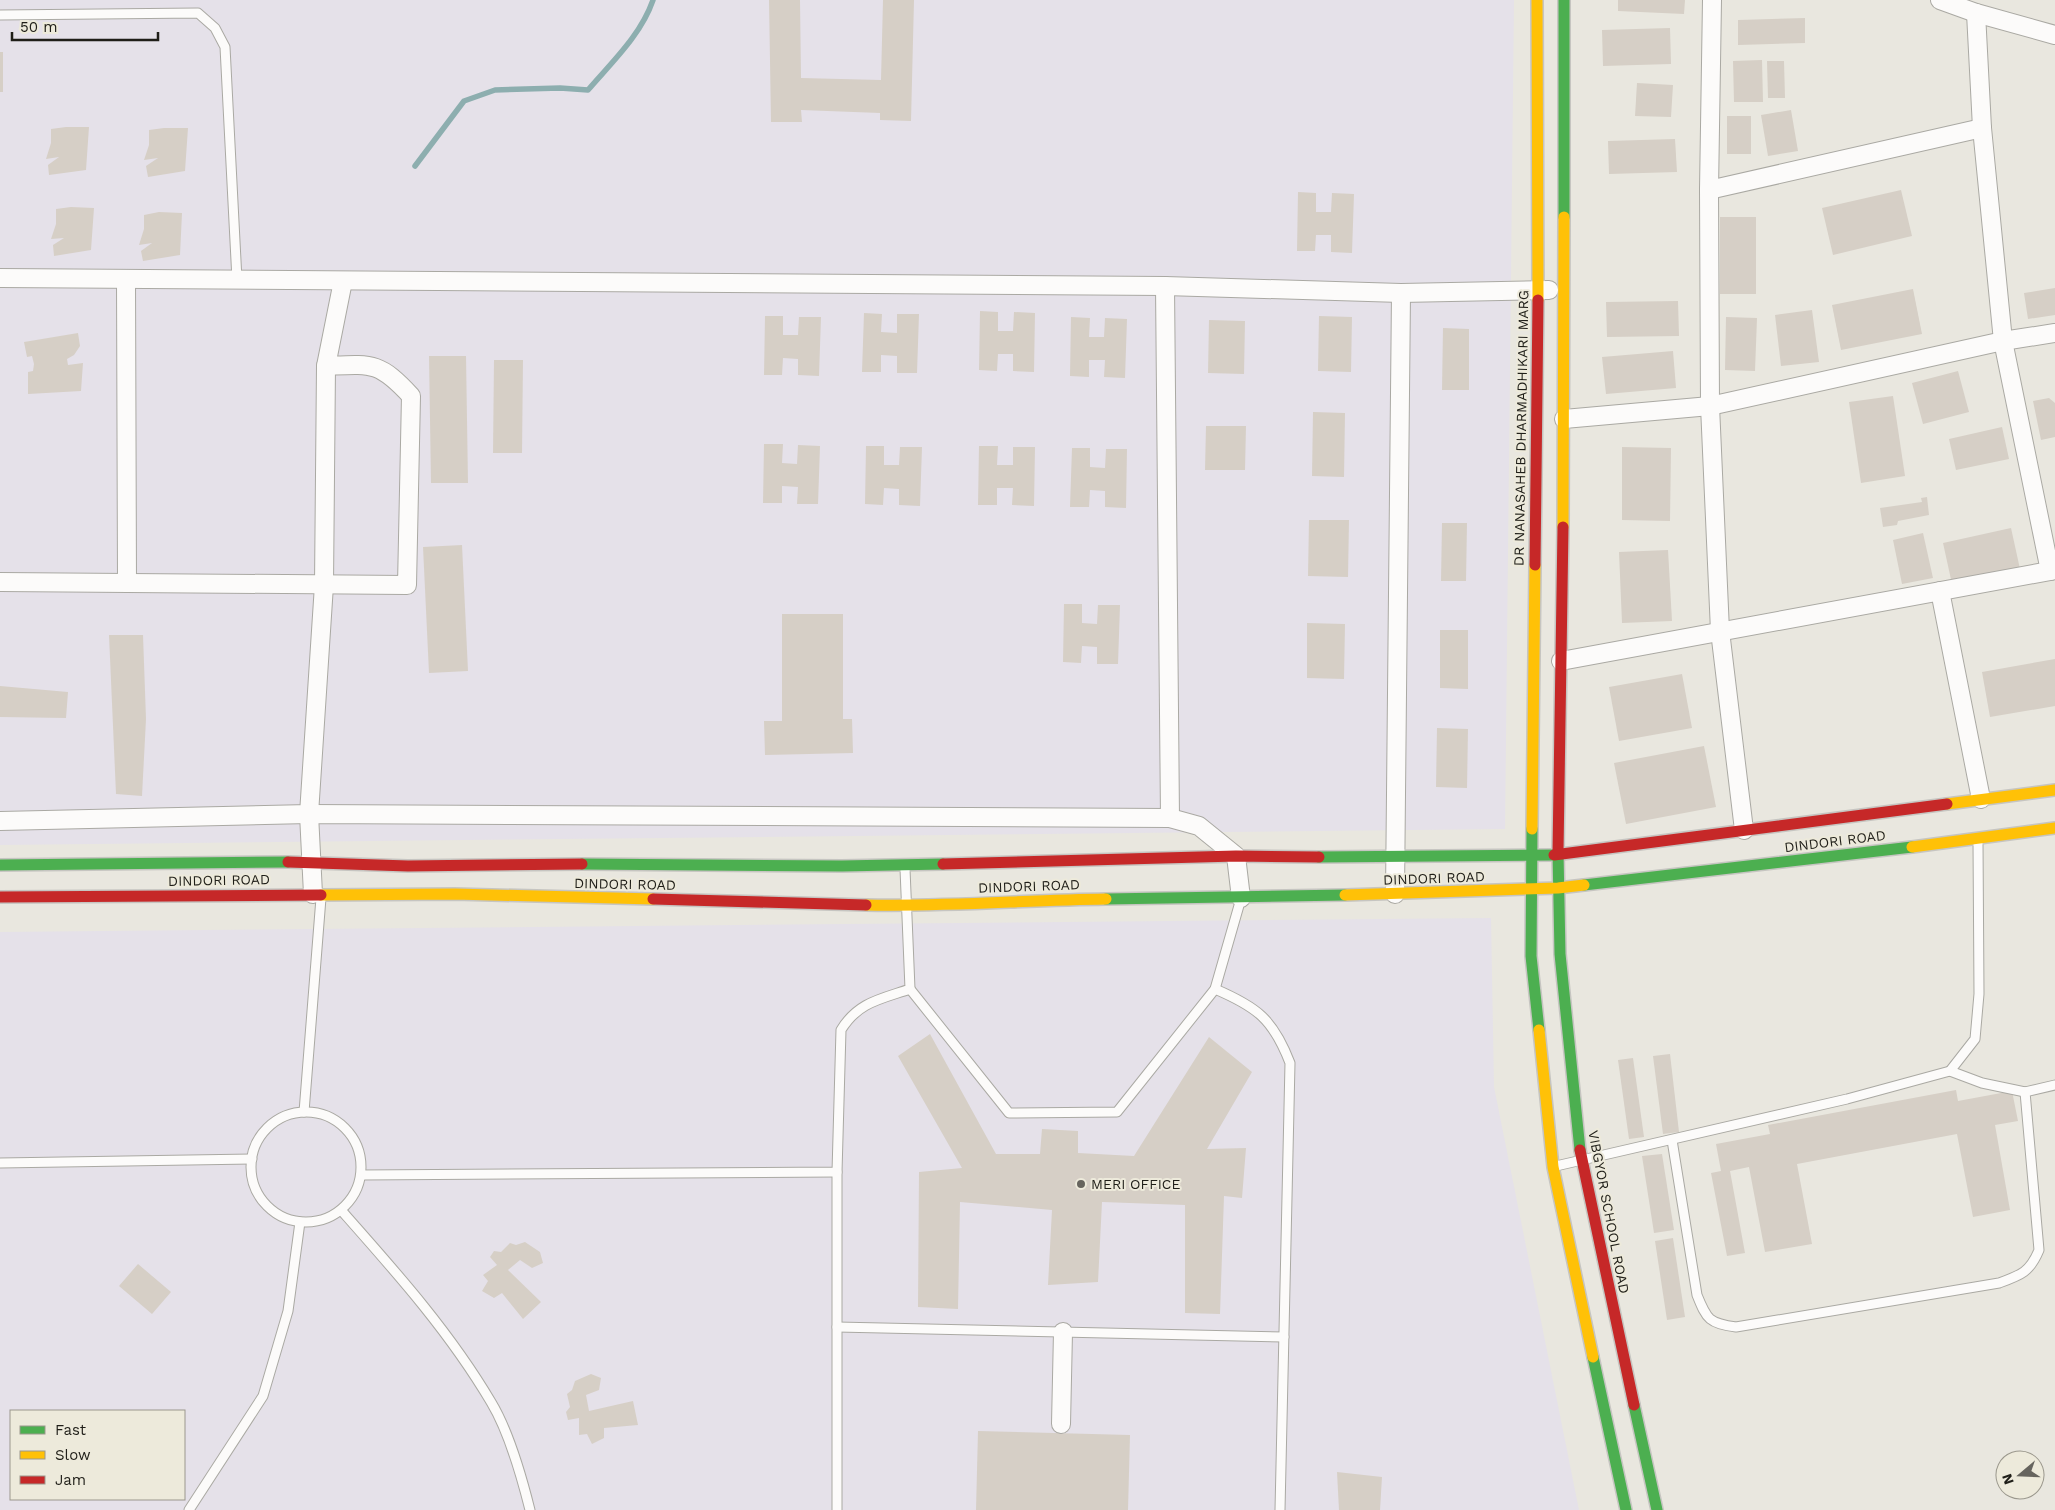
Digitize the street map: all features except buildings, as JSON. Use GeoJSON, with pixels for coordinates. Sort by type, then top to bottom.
{"type":"FeatureCollection","features":[{"type":"Feature","properties":{"kind":"main road","name":"DR NANASAHEB DHARMADHIKARI MARG"},"geometry":{"type":"LineString","coordinates":[[1532,856],[1538,290],[1537,0]]}},
{"type":"Feature","properties":{"kind":"main road"},"geometry":{"type":"LineString","coordinates":[[1558,855],[1564,419],[1564,0]]}},
{"type":"Feature","properties":{"kind":"main road"},"geometry":{"type":"LineString","coordinates":[[0,865],[312,862],[408,866],[626,863],[905,865],[1044,863],[1236,856],[1396,858],[1532,856],[1558,855],[2055,790]]}},
{"type":"Feature","properties":{"kind":"main road","name":"DINDORI ROAD"},"geometry":{"type":"LineString","coordinates":[[0,897],[455,894],[905,906],[1025,900],[1241,898],[1395,894],[1558,888],[1978,839],[2055,828]]}},
{"type":"Feature","properties":{"kind":"main road","name":"VIBGYOR SCHOOL ROAD"},"geometry":{"type":"LineString","coordinates":[[1558,855],[1560,954],[1581,1161],[1657,1510]]}},
{"type":"Feature","properties":{"kind":"main road"},"geometry":{"type":"LineString","coordinates":[[1532,856],[1530,889],[1531,956],[1553,1167],[1626,1510]]}},
{"type":"Feature","properties":{"kind":"street"},"geometry":{"type":"LineString","coordinates":[[1712,0],[1709,190],[1710,406],[1720,631],[1744,830]]}},
{"type":"Feature","properties":{"kind":"street"},"geometry":{"type":"LineString","coordinates":[[1940,0],[1976,13],[2055,35]]}},
{"type":"Feature","properties":{"kind":"street"},"geometry":{"type":"LineString","coordinates":[[1561,661],[2052,570],[2004,342],[1982,128],[1976,13]]}},
{"type":"Feature","properties":{"kind":"street"},"geometry":{"type":"LineString","coordinates":[[1709,190],[1982,128]]}},
{"type":"Feature","properties":{"kind":"street"},"geometry":{"type":"LineString","coordinates":[[0,278],[1165,286],[1401,293],[1564,288]]}},
{"type":"Feature","properties":{"kind":"street"},"geometry":{"type":"LineString","coordinates":[[126,279],[127,583]]}},
{"type":"Feature","properties":{"kind":"street"},"geometry":{"type":"LineString","coordinates":[[317,894],[312,862],[309,814],[324,585],[326,366],[343,281]]}},
{"type":"Feature","properties":{"kind":"street"},"geometry":{"type":"LineString","coordinates":[[1165,286],[1170,818]]}},
{"type":"Feature","properties":{"kind":"street"},"geometry":{"type":"LineString","coordinates":[[1395,894],[1401,293]]}},
{"type":"Feature","properties":{"kind":"street"},"geometry":{"type":"LineString","coordinates":[[1564,419],[1710,406],[2055,332]]}},
{"type":"Feature","properties":{"kind":"street"},"geometry":{"type":"LineString","coordinates":[[0,582],[407,585],[411,396],[392,375],[367,364],[326,366]]}},
{"type":"Feature","properties":{"kind":"street"},"geometry":{"type":"LineString","coordinates":[[1940,591],[1981,799]]}},
{"type":"Feature","properties":{"kind":"street"},"geometry":{"type":"LineString","coordinates":[[0,821],[309,814],[1170,818],[1198,826],[1236,856],[1241,898]]}},
{"type":"Feature","properties":{"kind":"street"},"geometry":{"type":"LineString","coordinates":[[1061,1424],[1064,1332]]}},
{"type":"Feature","properties":{"kind":"lane"},"geometry":{"type":"LineString","coordinates":[[0,15],[198,13],[215,28],[225,47],[237,280]]}},
{"type":"Feature","properties":{"kind":"lane"},"geometry":{"type":"LineString","coordinates":[[1950,1071],[1975,1038],[1979,994],[1978,839]]}},
{"type":"Feature","properties":{"kind":"lane"},"geometry":{"type":"LineString","coordinates":[[905,865],[905,906],[910,988],[1009,1113],[1117,1112],[1215,989],[1241,898]]}},
{"type":"Feature","properties":{"kind":"lane"},"geometry":{"type":"LineString","coordinates":[[304,1112],[317,894]]}},
{"type":"Feature","properties":{"kind":"lane"},"geometry":{"type":"LineString","coordinates":[[837,1510],[837,1172],[841,1030],[849,1017],[863,1006],[910,988]]}},
{"type":"Feature","properties":{"kind":"lane"},"geometry":{"type":"LineString","coordinates":[[1215,989],[1245,1002],[1272,1026],[1290,1063],[1280,1510]]}},
{"type":"Feature","properties":{"kind":"lane"},"geometry":{"type":"LineString","coordinates":[[1553,1167],[1847,1099],[1950,1071],[1982,1082],[2024,1092],[2055,1085]]}},
{"type":"Feature","properties":{"kind":"lane"},"geometry":{"type":"LineString","coordinates":[[1672,1140],[1697,1295],[1705,1317],[1717,1324],[1736,1326],[1999,1283],[2020,1275],[2033,1264],[2038,1250],[2024,1092]]}},
{"type":"Feature","properties":{"kind":"lane"},"geometry":{"type":"LineString","coordinates":[[304,1112],[321,1114],[336,1120],[350,1133],[358,1150],[361,1175],[352,1198],[341,1210],[325,1219],[300,1222],[283,1217],[269,1208],[257,1193],[252,1178],[252,1158],[258,1139],[270,1126],[287,1115],[304,1112]]}},
{"type":"Feature","properties":{"kind":"lane"},"geometry":{"type":"LineString","coordinates":[[0,1163],[252,1158]]}},
{"type":"Feature","properties":{"kind":"lane"},"geometry":{"type":"LineString","coordinates":[[361,1175],[837,1172]]}},
{"type":"Feature","properties":{"kind":"lane"},"geometry":{"type":"LineString","coordinates":[[341,1210],[433,1315],[492,1404],[515,1459],[530,1510]]}},
{"type":"Feature","properties":{"kind":"lane"},"geometry":{"type":"LineString","coordinates":[[189,1510],[263,1396],[288,1311],[300,1222]]}},
{"type":"Feature","properties":{"kind":"lane"},"geometry":{"type":"LineString","coordinates":[[837,1327],[1284,1337]]}},
{"type":"Feature","properties":{"kind":"shaded area"},"geometry":{"type":"Polygon","coordinates":[[[0,0],[1514,0],[1505,829],[0,845],[0,0]]]}},
{"type":"Feature","properties":{"kind":"shaded area"},"geometry":{"type":"Polygon","coordinates":[[[1491,918],[1494,1087],[1579,1510],[0,1510],[0,932],[1491,918]]]}},
{"type":"Feature","properties":{"kind":"waterway"},"geometry":{"type":"LineString","coordinates":[[415,166],[464,101],[495,90],[560,88],[588,90],[641,25],[653,0]]}},
{"type":"Feature","properties":{"kind":"traffic: fast"},"geometry":{"type":"LineString","coordinates":[[1564,0],[1564,217]]}},
{"type":"Feature","properties":{"kind":"traffic: fast"},"geometry":{"type":"LineString","coordinates":[[1532,829],[1531,956],[1539,1030]]}},
{"type":"Feature","properties":{"kind":"traffic: fast"},"geometry":{"type":"LineString","coordinates":[[1584,885],[1912,847]]}},
{"type":"Feature","properties":{"kind":"traffic: fast"},"geometry":{"type":"LineString","coordinates":[[1558,852],[1560,954],[1580,1150]]}},
{"type":"Feature","properties":{"kind":"traffic: fast"},"geometry":{"type":"LineString","coordinates":[[1319,857],[1554,855]]}},
{"type":"Feature","properties":{"kind":"traffic: fast"},"geometry":{"type":"LineString","coordinates":[[0,865],[288,862]]}},
{"type":"Feature","properties":{"kind":"traffic: fast"},"geometry":{"type":"LineString","coordinates":[[582,864],[842,866],[943,864]]}},
{"type":"Feature","properties":{"kind":"traffic: fast"},"geometry":{"type":"LineString","coordinates":[[1106,899],[1345,895]]}},
{"type":"Feature","properties":{"kind":"traffic: fast"},"geometry":{"type":"LineString","coordinates":[[1593,1357],[1626,1510]]}},
{"type":"Feature","properties":{"kind":"traffic: fast"},"geometry":{"type":"LineString","coordinates":[[1634,1405],[1657,1510]]}},
{"type":"Feature","properties":{"kind":"traffic: slow"},"geometry":{"type":"LineString","coordinates":[[1537,0],[1538,300]]}},
{"type":"Feature","properties":{"kind":"traffic: slow"},"geometry":{"type":"LineString","coordinates":[[1563,527],[1564,217]]}},
{"type":"Feature","properties":{"kind":"traffic: slow"},"geometry":{"type":"LineString","coordinates":[[1532,829],[1535,565]]}},
{"type":"Feature","properties":{"kind":"traffic: slow"},"geometry":{"type":"LineString","coordinates":[[1947,804],[2055,790]]}},
{"type":"Feature","properties":{"kind":"traffic: slow"},"geometry":{"type":"LineString","coordinates":[[1912,847],[2055,828]]}},
{"type":"Feature","properties":{"kind":"traffic: slow"},"geometry":{"type":"LineString","coordinates":[[1345,895],[1558,888],[1584,885]]}},
{"type":"Feature","properties":{"kind":"traffic: slow"},"geometry":{"type":"LineString","coordinates":[[321,895],[455,894],[653,899]]}},
{"type":"Feature","properties":{"kind":"traffic: slow"},"geometry":{"type":"LineString","coordinates":[[866,905],[1106,899]]}},
{"type":"Feature","properties":{"kind":"traffic: slow"},"geometry":{"type":"LineString","coordinates":[[1539,1030],[1553,1167],[1593,1357]]}},
{"type":"Feature","properties":{"kind":"traffic: jam"},"geometry":{"type":"LineString","coordinates":[[1535,565],[1538,300]]}},
{"type":"Feature","properties":{"kind":"traffic: jam"},"geometry":{"type":"LineString","coordinates":[[1558,852],[1563,527]]}},
{"type":"Feature","properties":{"kind":"traffic: jam"},"geometry":{"type":"LineString","coordinates":[[1554,855],[1947,804]]}},
{"type":"Feature","properties":{"kind":"traffic: jam"},"geometry":{"type":"LineString","coordinates":[[943,864],[1236,856],[1319,857]]}},
{"type":"Feature","properties":{"kind":"traffic: jam"},"geometry":{"type":"LineString","coordinates":[[288,862],[408,866],[582,864]]}},
{"type":"Feature","properties":{"kind":"traffic: jam"},"geometry":{"type":"LineString","coordinates":[[0,897],[321,895]]}},
{"type":"Feature","properties":{"kind":"traffic: jam"},"geometry":{"type":"LineString","coordinates":[[653,899],[866,905]]}},
{"type":"Feature","properties":{"kind":"traffic: jam"},"geometry":{"type":"LineString","coordinates":[[1580,1150],[1634,1405]]}},
{"type":"Feature","properties":{"kind":"place","name":"MERI OFFICE"},"geometry":{"type":"Point","coordinates":[1081,1184]}}]}
